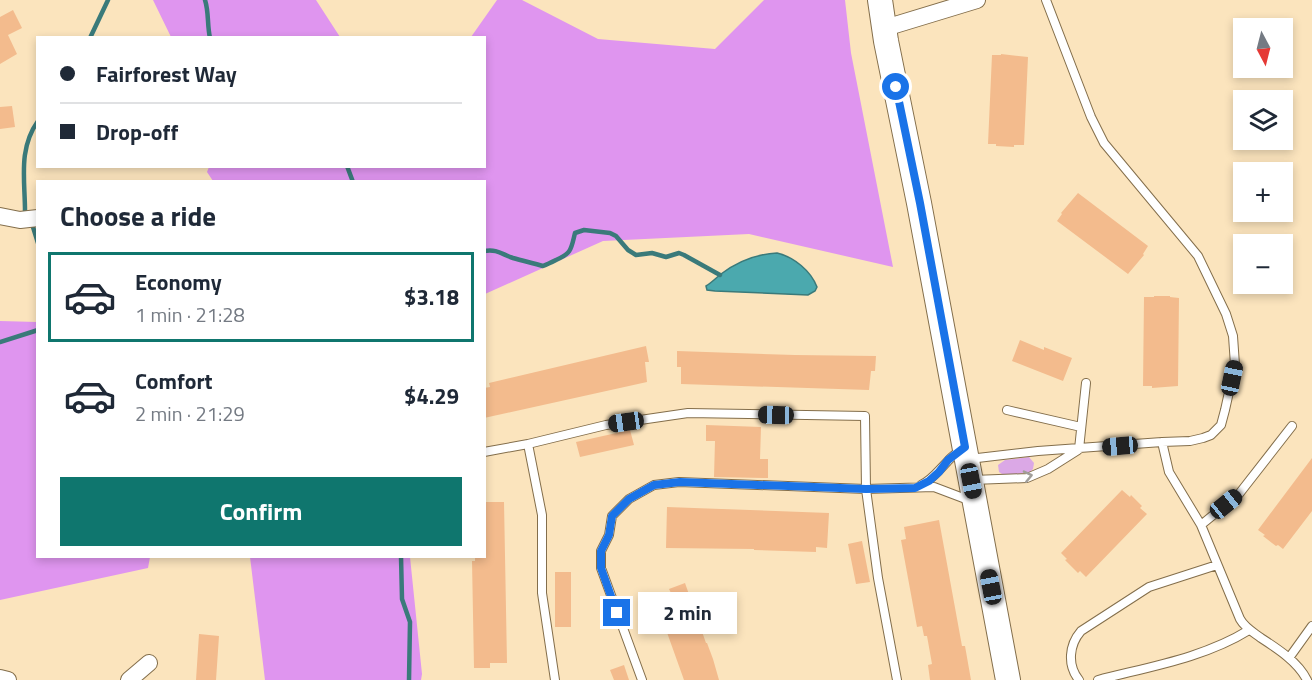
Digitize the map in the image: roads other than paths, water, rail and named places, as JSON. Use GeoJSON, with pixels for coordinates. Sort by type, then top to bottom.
{"type":"FeatureCollection","features":[{"type":"Feature","properties":{"kind":"main road"},"geometry":{"type":"LineString","coordinates":[[880,0],[1008,680]]}},
{"type":"Feature","properties":{"kind":"street"},"geometry":{"type":"LineString","coordinates":[[885,28],[977,0]]}},
{"type":"Feature","properties":{"kind":"street"},"geometry":{"type":"LineString","coordinates":[[0,216],[20,220],[36,218]]}},
{"type":"Feature","properties":{"kind":"street"},"geometry":{"type":"LineString","coordinates":[[129,680],[149,663]]}},
{"type":"Feature","properties":{"kind":"street"},"geometry":{"type":"LineString","coordinates":[[0,678],[8,680]]}},
{"type":"Feature","properties":{"kind":"lane"},"geometry":{"type":"LineString","coordinates":[[642,680],[601,568],[601,551],[609,535],[612,516],[629,499],[654,485],[680,482],[866,489],[934,487],[970,472],[1038,452],[1190,441],[1211,435],[1221,425],[1235,365],[1233,336],[1226,314],[1198,256],[1104,142],[1091,117],[1046,0]]}},
{"type":"Feature","properties":{"kind":"lane"},"geometry":{"type":"LineString","coordinates":[[915,488],[929,481],[948,460],[970,472],[1027,478],[1048,469],[1078,449],[1086,383]]}},
{"type":"Feature","properties":{"kind":"lane"},"geometry":{"type":"LineString","coordinates":[[1006,410],[1081,427]]}},
{"type":"Feature","properties":{"kind":"lane"},"geometry":{"type":"LineString","coordinates":[[486,452],[606,425],[688,413],[865,416],[866,489],[878,578],[897,680]]}},
{"type":"Feature","properties":{"kind":"lane"},"geometry":{"type":"LineString","coordinates":[[1201,525],[1239,494],[1292,426]]}},
{"type":"Feature","properties":{"kind":"lane"},"geometry":{"type":"LineString","coordinates":[[1162,442],[1169,472],[1201,525],[1240,619],[1249,630],[1289,658],[1307,680]]}},
{"type":"Feature","properties":{"kind":"lane"},"geometry":{"type":"LineString","coordinates":[[528,444],[542,515],[542,593],[555,680]]}},
{"type":"Feature","properties":{"kind":"lane"},"geometry":{"type":"LineString","coordinates":[[1079,680],[1072,668],[1071,657],[1073,642],[1081,631],[1149,587],[1217,565]]}},
{"type":"Feature","properties":{"kind":"lane"},"geometry":{"type":"LineString","coordinates":[[1289,658],[1312,626]]}},
{"type":"Feature","properties":{"kind":"lane"},"geometry":{"type":"LineString","coordinates":[[1098,680],[1198,654],[1249,630]]}},
{"type":"Feature","properties":{"kind":"water"},"geometry":{"type":"Polygon","coordinates":[[[777,253],[790,258],[806,270],[817,287],[815,291],[808,295],[707,290],[706,286],[734,266],[748,259],[777,253]]]}},
{"type":"Feature","properties":{"kind":"waterway"},"geometry":{"type":"LineString","coordinates":[[91,36],[108,0]]}},
{"type":"Feature","properties":{"kind":"waterway"},"geometry":{"type":"LineString","coordinates":[[205,0],[210,36]]}},
{"type":"Feature","properties":{"kind":"waterway"},"geometry":{"type":"LineString","coordinates":[[25,211],[25,154],[36,125]]}},
{"type":"Feature","properties":{"kind":"waterway"},"geometry":{"type":"LineString","coordinates":[[348,168],[352,180]]}},
{"type":"Feature","properties":{"kind":"waterway"},"geometry":{"type":"LineString","coordinates":[[33,227],[36,237]]}},
{"type":"Feature","properties":{"kind":"waterway"},"geometry":{"type":"LineString","coordinates":[[486,251],[496,251],[543,266],[568,253],[575,233],[584,230],[610,233],[636,255],[652,253],[666,257],[679,253],[720,275]]}},
{"type":"Feature","properties":{"kind":"waterway"},"geometry":{"type":"LineString","coordinates":[[0,342],[36,331]]}},
{"type":"Feature","properties":{"kind":"waterway"},"geometry":{"type":"LineString","coordinates":[[401,558],[402,599],[410,622],[409,680]]}}]}
